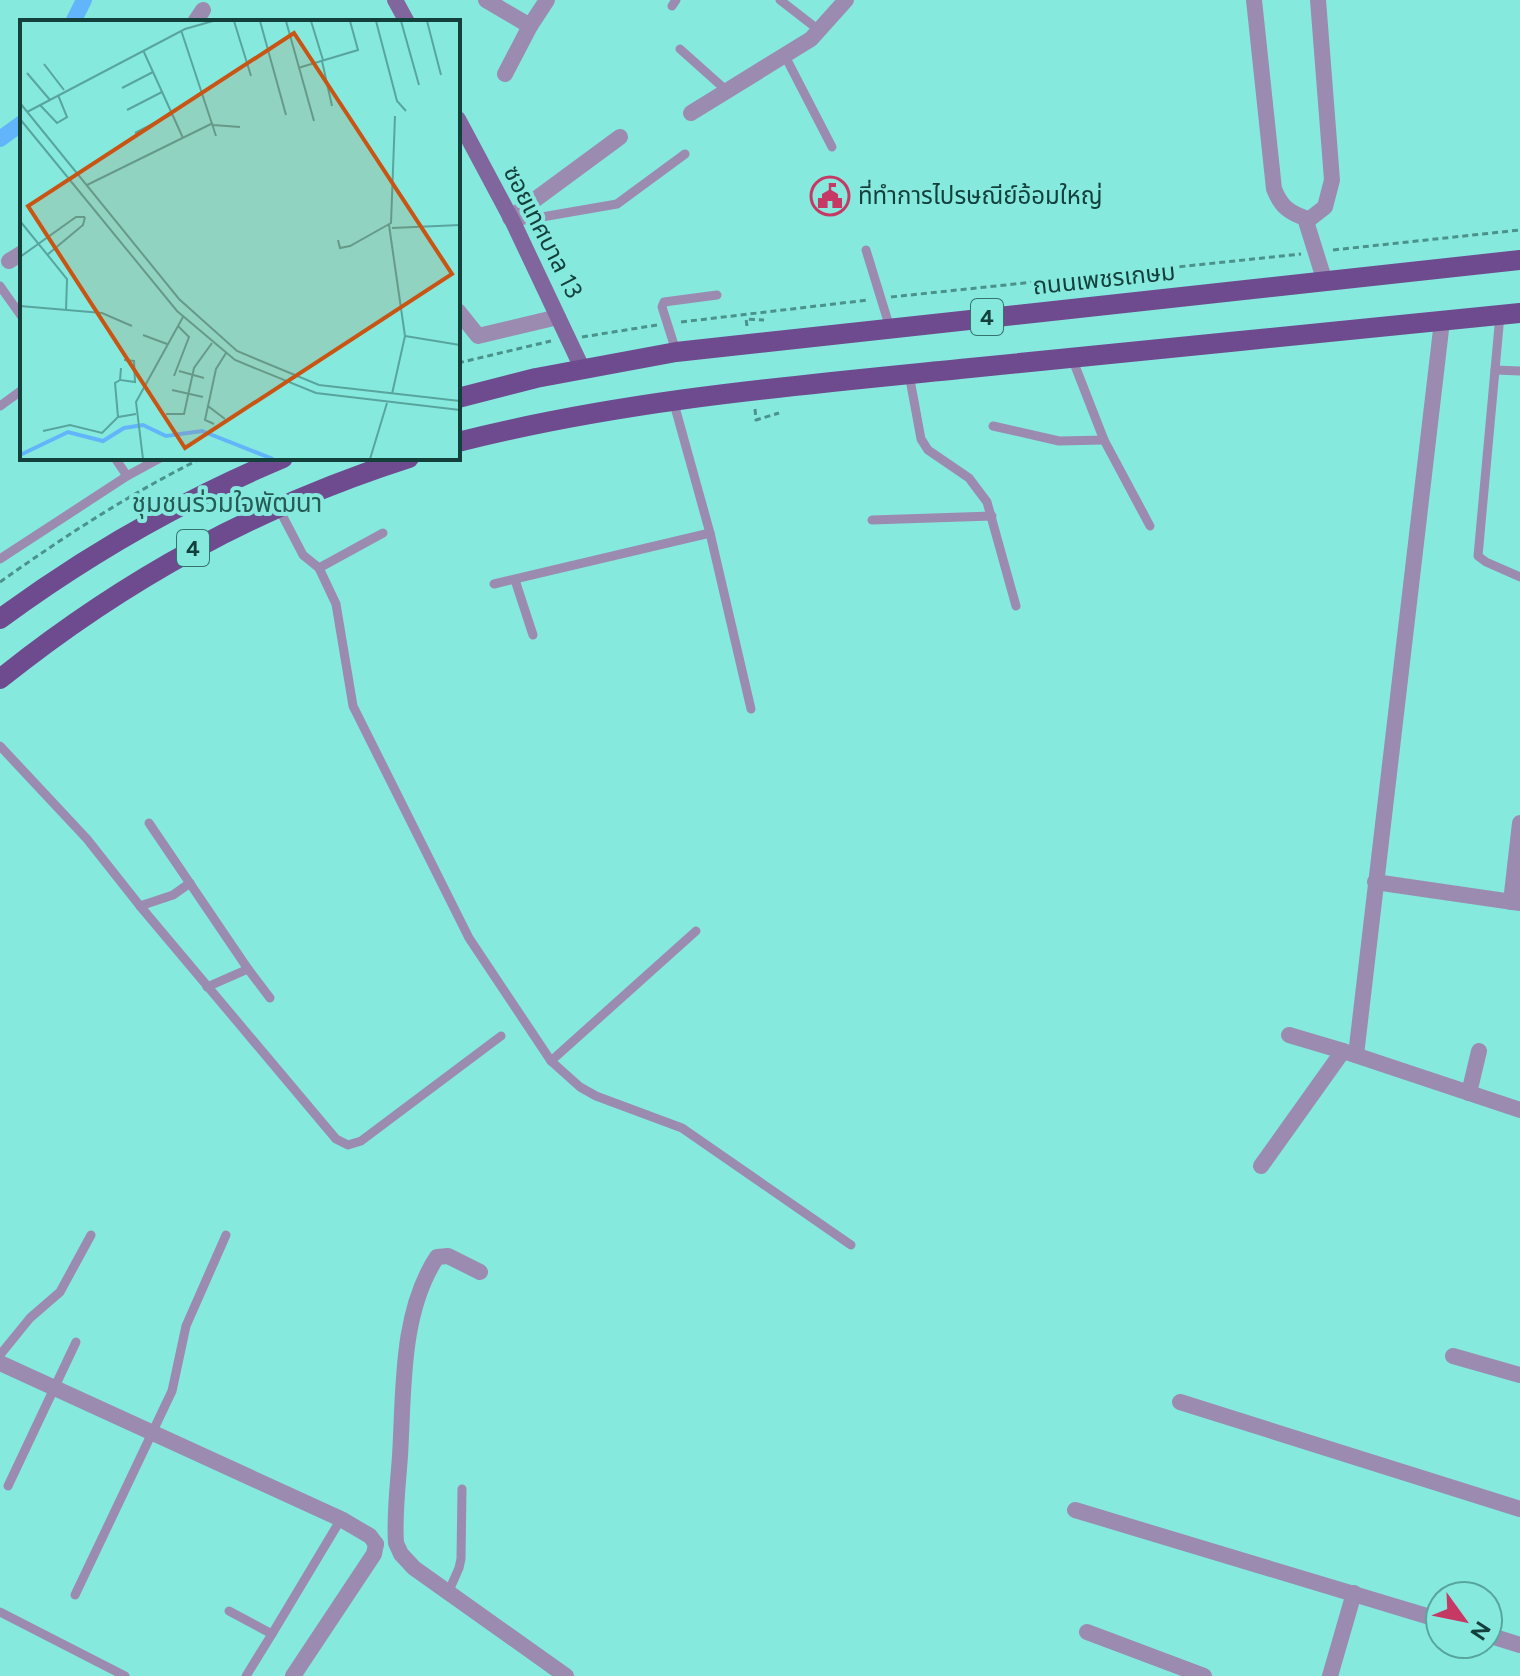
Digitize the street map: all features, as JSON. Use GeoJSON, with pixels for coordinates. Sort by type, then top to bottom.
{"type":"FeatureCollection","features":[{"type":"Feature","properties":{"kind":"main road","name":"ถนนเพชรเกษม"},"geometry":{"type":"LineString","coordinates":[[460,398],[582,368],[676,352],[1520,260]]}},
{"type":"Feature","properties":{"kind":"main road","name":"4"},"geometry":{"type":"LineString","coordinates":[[460,442],[541,422],[673,400],[1510,314]]}},
{"type":"Feature","properties":{"kind":"main road","name":"4"},"geometry":{"type":"LineString","coordinates":[[0,619],[53,582],[143,527],[278,460]]}},
{"type":"Feature","properties":{"kind":"main road","name":"4"},"geometry":{"type":"LineString","coordinates":[[0,679],[105,603],[174,558],[278,506],[404,460]]}},
{"type":"Feature","properties":{"kind":"street"},"geometry":{"type":"LineString","coordinates":[[486,0],[530,26]]}},
{"type":"Feature","properties":{"kind":"street"},"geometry":{"type":"LineString","coordinates":[[505,74],[547,0]]}},
{"type":"Feature","properties":{"kind":"street"},"geometry":{"type":"LineString","coordinates":[[691,113],[820,31],[846,0]]}},
{"type":"Feature","properties":{"kind":"street"},"geometry":{"type":"LineString","coordinates":[[1254,0],[1274,189],[1281,205],[1307,221],[1325,282]]}},
{"type":"Feature","properties":{"kind":"street"},"geometry":{"type":"LineString","coordinates":[[1307,221],[1325,207],[1332,180],[1318,0]]}},
{"type":"Feature","properties":{"kind":"street","name":"ซอยเทศบาล 13"},"geometry":{"type":"LineString","coordinates":[[460,123],[512,220],[582,368]]}},
{"type":"Feature","properties":{"kind":"street"},"geometry":{"type":"LineString","coordinates":[[512,220],[620,137]]}},
{"type":"Feature","properties":{"kind":"street"},"geometry":{"type":"LineString","coordinates":[[460,314],[478,336],[558,317]]}},
{"type":"Feature","properties":{"kind":"street"},"geometry":{"type":"LineString","coordinates":[[1261,1166],[1350,1053],[1375,882],[1442,321]]}},
{"type":"Feature","properties":{"kind":"street"},"geometry":{"type":"LineString","coordinates":[[1375,882],[1516,903],[1520,823]]}},
{"type":"Feature","properties":{"kind":"street"},"geometry":{"type":"LineString","coordinates":[[1289,1035],[1520,1110]]}},
{"type":"Feature","properties":{"kind":"street"},"geometry":{"type":"LineString","coordinates":[[1469,1093],[1479,1051]]}},
{"type":"Feature","properties":{"kind":"street"},"geometry":{"type":"LineString","coordinates":[[480,1272],[448,1256],[437,1257],[428,1271],[420,1295],[406,1356],[396,1543],[414,1568],[566,1676]]}},
{"type":"Feature","properties":{"kind":"street"},"geometry":{"type":"LineString","coordinates":[[1453,1356],[1520,1375]]}},
{"type":"Feature","properties":{"kind":"street"},"geometry":{"type":"LineString","coordinates":[[0,1363],[341,1519],[370,1536],[376,1544],[374,1554],[293,1676]]}},
{"type":"Feature","properties":{"kind":"street"},"geometry":{"type":"LineString","coordinates":[[1180,1402],[1520,1509]]}},
{"type":"Feature","properties":{"kind":"street"},"geometry":{"type":"LineString","coordinates":[[1075,1510],[1424,1615]]}},
{"type":"Feature","properties":{"kind":"street"},"geometry":{"type":"LineString","coordinates":[[376,1544],[396,1543]]}},
{"type":"Feature","properties":{"kind":"street"},"geometry":{"type":"LineString","coordinates":[[1330,1676],[1354,1593]]}},
{"type":"Feature","properties":{"kind":"street"},"geometry":{"type":"LineString","coordinates":[[1087,1632],[1204,1676]]}},
{"type":"Feature","properties":{"kind":"lane"},"geometry":{"type":"LineString","coordinates":[[780,0],[820,31]]}},
{"type":"Feature","properties":{"kind":"lane"},"geometry":{"type":"LineString","coordinates":[[680,49],[727,91]]}},
{"type":"Feature","properties":{"kind":"lane"},"geometry":{"type":"LineString","coordinates":[[785,56],[832,147]]}},
{"type":"Feature","properties":{"kind":"lane"},"geometry":{"type":"LineString","coordinates":[[512,220],[617,204],[685,154]]}},
{"type":"Feature","properties":{"kind":"lane"},"geometry":{"type":"LineString","coordinates":[[866,250],[890,328]]}},
{"type":"Feature","properties":{"kind":"lane"},"geometry":{"type":"LineString","coordinates":[[0,286],[20,314]]}},
{"type":"Feature","properties":{"kind":"lane"},"geometry":{"type":"LineString","coordinates":[[676,352],[662,307],[664,302],[717,295]]}},
{"type":"Feature","properties":{"kind":"lane"},"geometry":{"type":"LineString","coordinates":[[1510,314],[1495,370],[1478,556],[1520,577]]}},
{"type":"Feature","properties":{"kind":"lane"},"geometry":{"type":"LineString","coordinates":[[1072,358],[1104,440],[1150,526]]}},
{"type":"Feature","properties":{"kind":"lane"},"geometry":{"type":"LineString","coordinates":[[1495,370],[1520,371]]}},
{"type":"Feature","properties":{"kind":"lane"},"geometry":{"type":"LineString","coordinates":[[909,374],[921,439],[928,450],[969,478],[987,502],[1016,606]]}},
{"type":"Feature","properties":{"kind":"lane"},"geometry":{"type":"LineString","coordinates":[[0,406],[20,391]]}},
{"type":"Feature","properties":{"kind":"lane"},"geometry":{"type":"LineString","coordinates":[[673,400],[710,533],[751,709]]}},
{"type":"Feature","properties":{"kind":"lane"},"geometry":{"type":"LineString","coordinates":[[993,426],[1059,441],[1104,440]]}},
{"type":"Feature","properties":{"kind":"lane"},"geometry":{"type":"LineString","coordinates":[[116,460],[127,476]]}},
{"type":"Feature","properties":{"kind":"lane"},"geometry":{"type":"LineString","coordinates":[[0,559],[156,460]]}},
{"type":"Feature","properties":{"kind":"lane"},"geometry":{"type":"LineString","coordinates":[[278,506],[303,555],[319,568],[336,604],[353,706],[469,938],[551,1061],[580,1087],[596,1096],[682,1128],[851,1245]]}},
{"type":"Feature","properties":{"kind":"lane"},"geometry":{"type":"LineString","coordinates":[[872,520],[992,516]]}},
{"type":"Feature","properties":{"kind":"lane"},"geometry":{"type":"LineString","coordinates":[[319,568],[383,533]]}},
{"type":"Feature","properties":{"kind":"lane"},"geometry":{"type":"LineString","coordinates":[[494,584],[710,533]]}},
{"type":"Feature","properties":{"kind":"lane"},"geometry":{"type":"LineString","coordinates":[[515,580],[533,635]]}},
{"type":"Feature","properties":{"kind":"lane"},"geometry":{"type":"LineString","coordinates":[[0,746],[87,839],[336,1139],[348,1145],[361,1141],[501,1036]]}},
{"type":"Feature","properties":{"kind":"lane"},"geometry":{"type":"LineString","coordinates":[[149,823],[270,998]]}},
{"type":"Feature","properties":{"kind":"lane"},"geometry":{"type":"LineString","coordinates":[[140,906],[173,895],[190,883]]}},
{"type":"Feature","properties":{"kind":"lane"},"geometry":{"type":"LineString","coordinates":[[551,1061],[696,931]]}},
{"type":"Feature","properties":{"kind":"lane"},"geometry":{"type":"LineString","coordinates":[[207,987],[248,969]]}},
{"type":"Feature","properties":{"kind":"lane"},"geometry":{"type":"LineString","coordinates":[[0,1355],[30,1318],[60,1292],[91,1235]]}},
{"type":"Feature","properties":{"kind":"lane"},"geometry":{"type":"LineString","coordinates":[[75,1595],[172,1391],[186,1326],[226,1235]]}},
{"type":"Feature","properties":{"kind":"lane"},"geometry":{"type":"LineString","coordinates":[[8,1486],[76,1342]]}},
{"type":"Feature","properties":{"kind":"lane"},"geometry":{"type":"LineString","coordinates":[[448,1593],[459,1568],[462,1489]]}},
{"type":"Feature","properties":{"kind":"lane"},"geometry":{"type":"LineString","coordinates":[[246,1676],[341,1519]]}},
{"type":"Feature","properties":{"kind":"lane"},"geometry":{"type":"LineString","coordinates":[[229,1611],[272,1634]]}},
{"type":"Feature","properties":{"kind":"lane"},"geometry":{"type":"LineString","coordinates":[[0,1612],[125,1676]]}},
{"type":"Feature","properties":{"kind":"path"},"geometry":{"type":"LineString","coordinates":[[585,336],[726,315],[1520,230]]}},
{"type":"Feature","properties":{"kind":"path"},"geometry":{"type":"LineString","coordinates":[[748,334],[746,319],[764,320]]}},
{"type":"Feature","properties":{"kind":"path"},"geometry":{"type":"LineString","coordinates":[[460,363],[550,341]]}},
{"type":"Feature","properties":{"kind":"path"},"geometry":{"type":"LineString","coordinates":[[755,405],[756,420],[779,413]]}},
{"type":"Feature","properties":{"kind":"path"},"geometry":{"type":"LineString","coordinates":[[0,582],[84,524],[159,479],[198,460]]}},
{"type":"Feature","properties":{"kind":"waterway"},"geometry":{"type":"LineString","coordinates":[[74,20],[84,0]]}},
{"type":"Feature","properties":{"kind":"waterway"},"geometry":{"type":"LineString","coordinates":[[0,139],[20,124]]}},
{"type":"Feature","properties":{"kind":"place","name":"ที่ทำการไปรษณีย์อ้อมใหญ่"},"geometry":{"type":"Point","coordinates":[830,196]}},
{"type":"Feature","properties":{"kind":"district","name":"ชุมชนร่วมใจพัฒนา"},"geometry":{"type":"Point","coordinates":[227,503]}}]}
